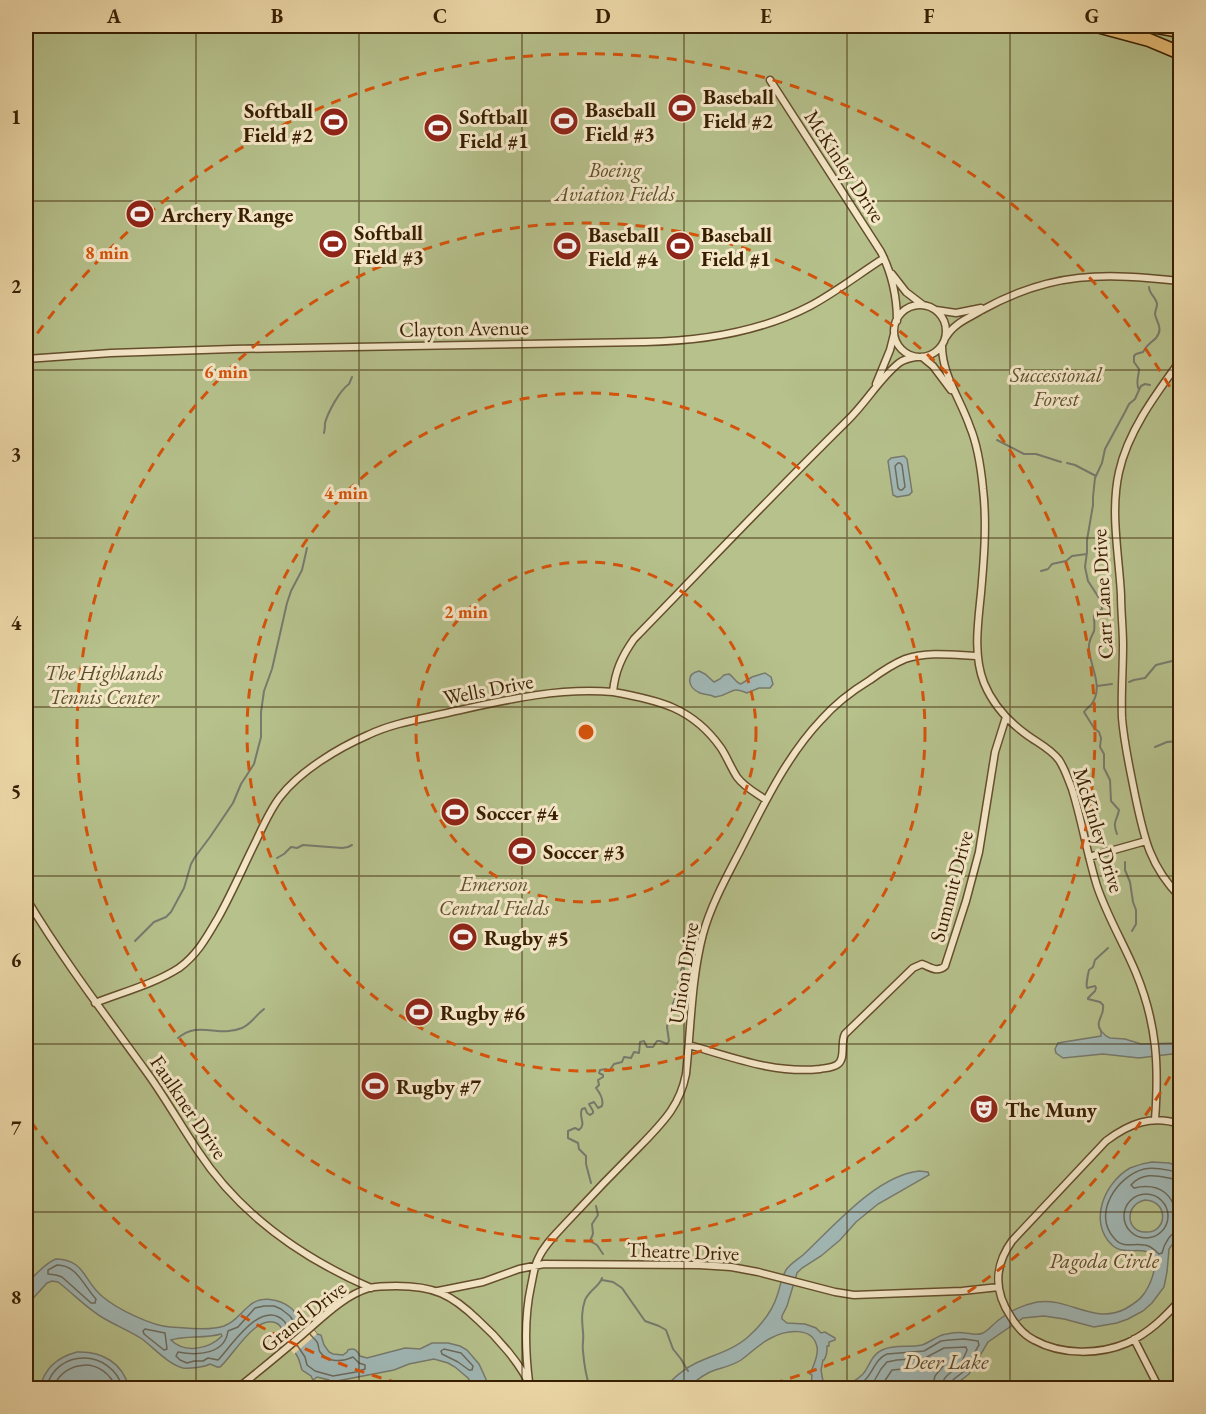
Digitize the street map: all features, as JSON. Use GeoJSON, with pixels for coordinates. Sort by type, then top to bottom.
{"type":"FeatureCollection","features":[{"type":"Feature","properties":{"kind":"highway"},"geometry":{"type":"LineString","coordinates":[[1097,26],[1149,40],[1180,52]]}},
{"type":"Feature","properties":{"kind":"highway"},"geometry":{"type":"LineString","coordinates":[[1152,26],[1180,31]]}},
{"type":"Feature","properties":{"kind":"street","name":"McKinley Drive"},"geometry":{"type":"LineString","coordinates":[[770,80],[884,258],[890,271],[896,297],[896,325]]}},
{"type":"Feature","properties":{"kind":"street","name":"Clayton Avenue"},"geometry":{"type":"LineString","coordinates":[[26,359],[147,351],[688,340],[748,328],[798,312],[840,288],[884,258]]}},
{"type":"Feature","properties":{"kind":"street","name":"McKinley Drive"},"geometry":{"type":"LineString","coordinates":[[890,271],[911,297],[926,306]]}},
{"type":"Feature","properties":{"kind":"street"},"geometry":{"type":"LineString","coordinates":[[613,692],[620,661],[634,639],[850,418],[900,362],[936,352],[959,323],[1031,287],[1074,279],[1114,276],[1180,282]]}},
{"type":"Feature","properties":{"kind":"street"},"geometry":{"type":"LineString","coordinates":[[874,390],[890,350],[896,325],[909,308],[926,306],[936,310],[961,312],[987,307]]}},
{"type":"Feature","properties":{"kind":"street"},"geometry":{"type":"LineString","coordinates":[[936,310],[944,322],[946,337]]}},
{"type":"Feature","properties":{"kind":"street"},"geometry":{"type":"LineString","coordinates":[[896,325],[896,339],[900,347],[907,353],[919,357]]}},
{"type":"Feature","properties":{"kind":"street","name":"McKinley Drive"},"geometry":{"type":"LineString","coordinates":[[942,346],[944,365],[974,440],[984,491],[984,534],[977,642],[980,669],[986,688],[998,708],[1023,731],[1047,748],[1060,761],[1065,771],[1101,896],[1142,989],[1152,1022],[1158,1082],[1155,1120]]}},
{"type":"Feature","properties":{"kind":"street","name":"McKinley Drive"},"geometry":{"type":"LineString","coordinates":[[919,357],[933,366],[957,398]]}},
{"type":"Feature","properties":{"kind":"street","name":"Carr Lane Drive"},"geometry":{"type":"LineString","coordinates":[[1180,361],[1155,396],[1130,439],[1121,464],[1115,515],[1123,643],[1122,720],[1129,767],[1146,841],[1156,864],[1180,897]]}},
{"type":"Feature","properties":{"kind":"street","name":"Union Drive"},"geometry":{"type":"LineString","coordinates":[[530,1385],[525,1332],[528,1301],[538,1258],[546,1245],[675,1106],[684,1086],[696,968],[703,933],[721,888],[766,800],[808,734],[856,689],[893,665],[914,657],[978,656]]}},
{"type":"Feature","properties":{"kind":"street","name":"Wells Drive"},"geometry":{"type":"LineString","coordinates":[[95,1003],[162,977],[180,967],[196,953],[224,907],[267,818],[279,798],[292,783],[341,749],[369,734],[395,725],[534,696],[585,691],[638,696],[666,704],[694,720],[721,748],[739,779],[766,800]]}},
{"type":"Feature","properties":{"kind":"street","name":"Summit Drive"},"geometry":{"type":"LineString","coordinates":[[689,1045],[776,1069],[806,1070],[834,1066],[841,1060],[842,1040],[845,1034],[913,968],[922,964],[935,970],[945,966],[979,852],[995,752],[1006,717]]}},
{"type":"Feature","properties":{"kind":"street"},"geometry":{"type":"LineString","coordinates":[[1089,857],[1146,841]]}},
{"type":"Feature","properties":{"kind":"street","name":"Faulkner Drive"},"geometry":{"type":"LineString","coordinates":[[26,898],[95,1003],[159,1089],[198,1152],[228,1190],[255,1217],[301,1252],[370,1288]]}},
{"type":"Feature","properties":{"kind":"street"},"geometry":{"type":"LineString","coordinates":[[1180,1124],[1155,1120],[1139,1123],[1123,1129],[1106,1141],[1016,1235],[1007,1247],[999,1268],[1000,1296],[1017,1326],[1037,1342],[1054,1348],[1073,1351],[1104,1349],[1120,1345],[1160,1322],[1180,1300]]}},
{"type":"Feature","properties":{"kind":"street","name":"Theatre Drive"},"geometry":{"type":"LineString","coordinates":[[438,1291],[483,1282],[536,1265],[716,1266],[751,1270],[835,1293],[854,1295],[962,1291],[999,1287]]}},
{"type":"Feature","properties":{"kind":"street","name":"Grand Drive"},"geometry":{"type":"LineString","coordinates":[[238,1389],[347,1299],[370,1288],[403,1286],[438,1291],[463,1306],[499,1342],[530,1385]]}},
{"type":"Feature","properties":{"kind":"street"},"geometry":{"type":"LineString","coordinates":[[1134,1339],[1159,1389]]}},
{"type":"Feature","properties":{"kind":"green space"},"geometry":{"type":"Polygon","coordinates":[[[26,26],[1180,26],[1180,1388],[26,1388],[26,26]]]}},
{"type":"Feature","properties":{"kind":"water"},"geometry":{"type":"Polygon","coordinates":[[[904,456],[907,459],[912,492],[909,495],[897,497],[893,495],[888,461],[891,458],[904,456]]]}},
{"type":"Feature","properties":{"kind":"water"},"geometry":{"type":"Polygon","coordinates":[[[699,671],[714,682],[729,674],[741,684],[765,673],[771,677],[773,684],[770,688],[759,688],[747,693],[734,690],[715,697],[696,691],[691,685],[690,678],[699,671]]]}},
{"type":"Feature","properties":{"kind":"water"},"geometry":{"type":"Polygon","coordinates":[[[1101,1031],[1110,1038],[1125,1039],[1141,1044],[1178,1043],[1180,1057],[1172,1054],[1139,1058],[1103,1054],[1063,1058],[1056,1053],[1058,1043],[1101,1036],[1101,1031]]]}},
{"type":"Feature","properties":{"kind":"water","name":"Deer Lake"},"geometry":{"type":"Polygon","coordinates":[[[1152,1162],[1169,1163],[1180,1167],[1180,1234],[1169,1249],[1164,1287],[1143,1311],[1117,1323],[1094,1327],[1044,1316],[1023,1318],[988,1342],[969,1374],[951,1388],[840,1388],[861,1376],[875,1355],[882,1350],[922,1345],[951,1333],[981,1334],[1008,1313],[1037,1302],[1060,1303],[1102,1314],[1125,1309],[1135,1303],[1151,1282],[1155,1266],[1153,1257],[1145,1251],[1122,1250],[1112,1245],[1105,1236],[1100,1214],[1107,1193],[1121,1175],[1130,1168],[1152,1162]],[[1145,1200],[1138,1202],[1131,1212],[1131,1222],[1138,1231],[1152,1231],[1161,1223],[1162,1211],[1153,1202],[1145,1200]]]}},
{"type":"Feature","properties":{"kind":"water"},"geometry":{"type":"Polygon","coordinates":[[[919,1171],[928,1172],[929,1175],[878,1204],[856,1222],[840,1240],[797,1273],[782,1319],[787,1323],[805,1324],[835,1338],[827,1346],[821,1370],[823,1381],[832,1388],[811,1387],[812,1375],[810,1374],[817,1347],[814,1340],[805,1333],[791,1332],[771,1338],[741,1360],[710,1372],[688,1388],[664,1388],[691,1365],[730,1349],[749,1336],[762,1323],[772,1307],[786,1270],[856,1204],[887,1182],[919,1171]]]}},
{"type":"Feature","properties":{"kind":"water"},"geometry":{"type":"Polygon","coordinates":[[[56,1259],[73,1263],[79,1267],[96,1291],[109,1302],[135,1316],[163,1326],[218,1328],[232,1322],[254,1303],[264,1299],[276,1301],[294,1310],[299,1319],[306,1320],[317,1334],[321,1335],[324,1345],[333,1354],[343,1355],[348,1350],[354,1349],[360,1356],[367,1358],[405,1348],[420,1349],[432,1343],[460,1346],[467,1350],[479,1364],[490,1388],[474,1388],[468,1378],[455,1367],[434,1359],[333,1383],[317,1377],[313,1380],[302,1370],[298,1357],[286,1340],[281,1327],[270,1322],[262,1324],[246,1336],[220,1367],[210,1364],[197,1368],[183,1368],[137,1336],[98,1315],[58,1282],[47,1283],[26,1306],[26,1283],[56,1259]],[[221,1334],[171,1340],[183,1347],[197,1348],[211,1344],[222,1336],[221,1334]]]}},
{"type":"Feature","properties":{"kind":"water"},"geometry":{"type":"Polygon","coordinates":[[[77,1352],[95,1354],[110,1360],[122,1372],[129,1388],[40,1388],[45,1375],[53,1365],[77,1352]]]}},
{"type":"Feature","properties":{"kind":"pier"},"geometry":{"type":"Polygon","coordinates":[[[306,1320],[317,1334],[294,1354],[282,1340],[306,1320]]]}},
{"type":"Feature","properties":{"kind":"waterway"},"geometry":{"type":"LineString","coordinates":[[1117,834],[1115,824],[1119,810],[1111,801],[1110,780],[1104,768],[1104,754],[1100,747],[1101,738],[1084,712],[1096,696],[1097,689],[1089,644],[1094,631],[1094,616],[1102,609],[1101,601],[1088,581],[1085,567],[1095,478],[1105,449],[1139,390],[1137,382],[1139,369],[1134,362],[1134,356],[1143,352],[1156,338],[1159,331],[1155,314],[1157,304],[1149,287]]}},
{"type":"Feature","properties":{"kind":"waterway"},"geometry":{"type":"LineString","coordinates":[[324,433],[325,423],[332,407],[352,377]]}},
{"type":"Feature","properties":{"kind":"waterway"},"geometry":{"type":"LineString","coordinates":[[1139,390],[1145,384],[1150,385]]}},
{"type":"Feature","properties":{"kind":"waterway"},"geometry":{"type":"LineString","coordinates":[[997,440],[1024,454],[1036,454],[1061,462]]}},
{"type":"Feature","properties":{"kind":"waterway"},"geometry":{"type":"LineString","coordinates":[[1067,463],[1096,476]]}},
{"type":"Feature","properties":{"kind":"waterway"},"geometry":{"type":"LineString","coordinates":[[135,941],[154,922],[171,912],[184,888],[191,864],[233,803],[241,784],[254,764],[261,737],[264,691],[272,669],[287,603],[302,570],[307,548]]}},
{"type":"Feature","properties":{"kind":"waterway"},"geometry":{"type":"LineString","coordinates":[[1041,571],[1048,569],[1052,564],[1066,561],[1072,556],[1087,554]]}},
{"type":"Feature","properties":{"kind":"waterway"},"geometry":{"type":"LineString","coordinates":[[1129,682],[1145,678],[1156,665],[1172,661],[1180,655]]}},
{"type":"Feature","properties":{"kind":"waterway"},"geometry":{"type":"LineString","coordinates":[[1097,686],[1112,684]]}},
{"type":"Feature","properties":{"kind":"waterway"},"geometry":{"type":"LineString","coordinates":[[1155,747],[1167,742],[1180,741]]}},
{"type":"Feature","properties":{"kind":"waterway"},"geometry":{"type":"LineString","coordinates":[[277,858],[291,847],[297,848],[303,845],[342,848],[352,845]]}},
{"type":"Feature","properties":{"kind":"waterway"},"geometry":{"type":"LineString","coordinates":[[1125,862],[1136,910],[1136,924],[1132,931]]}},
{"type":"Feature","properties":{"kind":"waterway"},"geometry":{"type":"LineString","coordinates":[[1101,1031],[1099,1021],[1103,1005],[1088,999],[1096,988],[1095,986],[1087,988],[1087,982],[1089,970],[1093,967],[1095,960],[1108,948]]}},
{"type":"Feature","properties":{"kind":"waterway"},"geometry":{"type":"LineString","coordinates":[[591,1183],[586,1156],[579,1149],[578,1143],[568,1138],[568,1131],[581,1128],[582,1109],[585,1108],[590,1115],[593,1111],[589,1104],[594,1102],[598,1108],[602,1106],[602,1099],[596,1088],[599,1085],[598,1080],[603,1077],[599,1073],[600,1070],[609,1071],[614,1064],[622,1062],[624,1057],[631,1058],[634,1052],[639,1053],[640,1042],[644,1041],[647,1047],[653,1047],[657,1041],[667,1044],[669,1041],[667,1027],[685,961]]}},
{"type":"Feature","properties":{"kind":"waterway"},"geometry":{"type":"LineString","coordinates":[[178,1038],[193,1030],[233,1031],[242,1028],[264,1009]]}},
{"type":"Feature","properties":{"kind":"waterway"},"geometry":{"type":"LineString","coordinates":[[596,1206],[598,1215],[592,1224],[593,1234],[590,1241],[597,1245],[603,1254]]}},
{"type":"Feature","properties":{"kind":"waterway"},"geometry":{"type":"LineString","coordinates":[[590,1388],[583,1356],[582,1312],[587,1297],[602,1278]]}},
{"type":"Feature","properties":{"kind":"waterway"},"geometry":{"type":"LineString","coordinates":[[602,1280],[613,1282],[622,1288],[645,1321],[666,1330],[673,1349],[688,1371]]}},
{"type":"Feature","properties":{"kind":"place","name":"Baseball Field #2"},"geometry":{"type":"Point","coordinates":[682,108]}},
{"type":"Feature","properties":{"kind":"place","name":"Baseball Field #3"},"geometry":{"type":"Point","coordinates":[564,121]}},
{"type":"Feature","properties":{"kind":"place","name":"Softball Field #2"},"geometry":{"type":"Point","coordinates":[334,122]}},
{"type":"Feature","properties":{"kind":"place","name":"Softball Field #1"},"geometry":{"type":"Point","coordinates":[438,128]}},
{"type":"Feature","properties":{"kind":"place","name":"Archery Range"},"geometry":{"type":"Point","coordinates":[140,214]}},
{"type":"Feature","properties":{"kind":"place","name":"Softball Field #3"},"geometry":{"type":"Point","coordinates":[333,244]}},
{"type":"Feature","properties":{"kind":"place","name":"Baseball Field #4"},"geometry":{"type":"Point","coordinates":[567,246]}},
{"type":"Feature","properties":{"kind":"place","name":"Baseball Field #1"},"geometry":{"type":"Point","coordinates":[680,246]}},
{"type":"Feature","properties":{"kind":"place","name":"Soccer #4"},"geometry":{"type":"Point","coordinates":[455,812]}},
{"type":"Feature","properties":{"kind":"place","name":"Soccer #3"},"geometry":{"type":"Point","coordinates":[522,851]}},
{"type":"Feature","properties":{"kind":"place","name":"Rugby #5"},"geometry":{"type":"Point","coordinates":[463,937]}},
{"type":"Feature","properties":{"kind":"place","name":"Rugby #6"},"geometry":{"type":"Point","coordinates":[419,1012]}},
{"type":"Feature","properties":{"kind":"place","name":"Rugby #7"},"geometry":{"type":"Point","coordinates":[375,1086]}},
{"type":"Feature","properties":{"kind":"place","name":"The Muny"},"geometry":{"type":"Point","coordinates":[984,1109]}},
{"type":"Feature","properties":{"kind":"park label","name":"Boeing Aviation Fields"},"geometry":{"type":"Point","coordinates":[615,181]}},
{"type":"Feature","properties":{"kind":"park label","name":"Successional Forest"},"geometry":{"type":"Point","coordinates":[1056,386]}},
{"type":"Feature","properties":{"kind":"park label","name":"The Highlands Tennis Center"},"geometry":{"type":"Point","coordinates":[104,684]}},
{"type":"Feature","properties":{"kind":"park label","name":"Emerson Central Fields"},"geometry":{"type":"Point","coordinates":[494,895]}},
{"type":"Feature","properties":{"kind":"park label","name":"Pagoda Circle"},"geometry":{"type":"Point","coordinates":[1104,1260]}}]}
